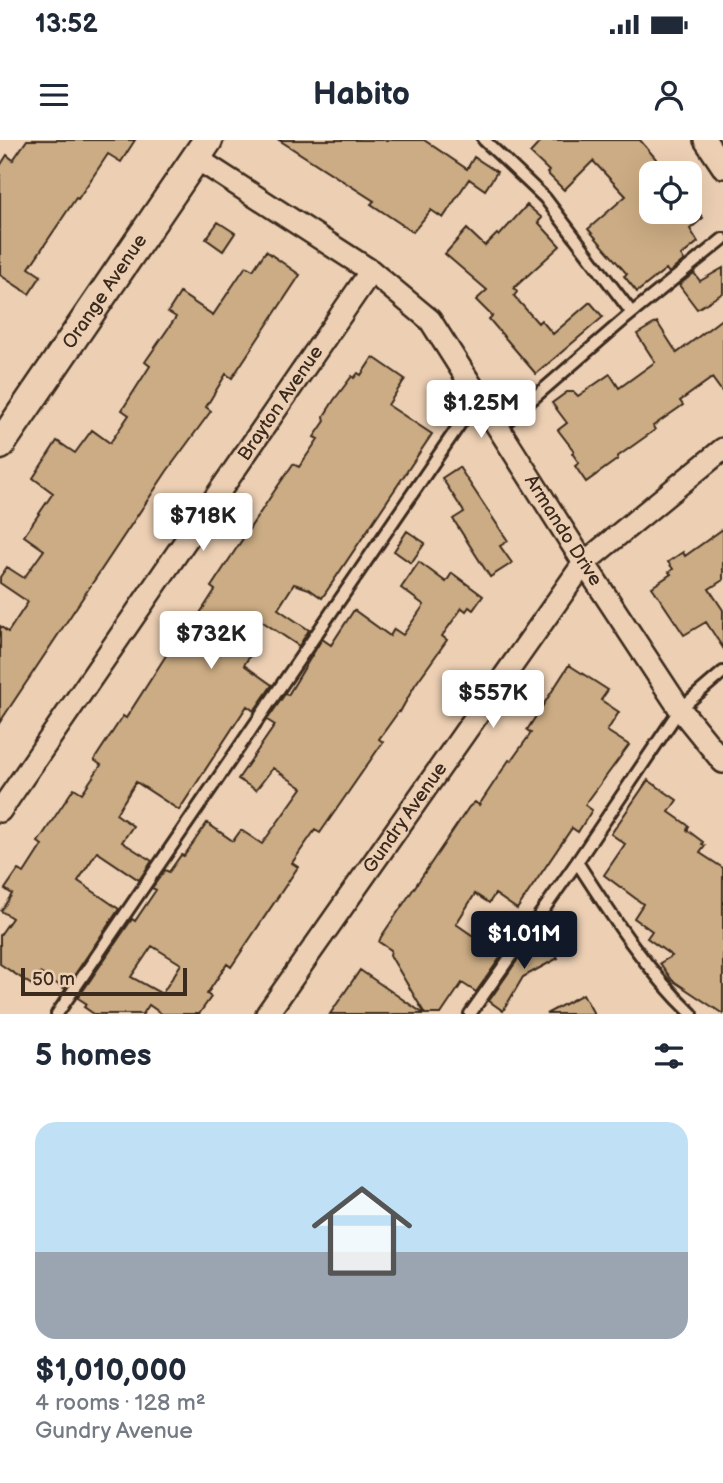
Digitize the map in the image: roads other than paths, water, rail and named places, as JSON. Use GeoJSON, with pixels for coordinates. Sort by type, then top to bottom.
{"type":"FeatureCollection","features":[{"type":"Feature","properties":{"kind":"street"},"geometry":{"type":"LineString","coordinates":[[705,140],[723,167]]}},
{"type":"Feature","properties":{"kind":"street","name":"Armando Drive"},"geometry":{"type":"LineString","coordinates":[[202,149],[372,271],[430,320],[680,709],[723,762]]}},
{"type":"Feature","properties":{"kind":"street","name":"Orange Avenue"},"geometry":{"type":"LineString","coordinates":[[0,444],[202,149]]}},
{"type":"Feature","properties":{"kind":"street","name":"Brayton Avenue"},"geometry":{"type":"LineString","coordinates":[[0,811],[372,271]]}},
{"type":"Feature","properties":{"kind":"street","name":"Gundry Avenue"},"geometry":{"type":"LineString","coordinates":[[267,1014],[584,563],[723,449]]}},
{"type":"Feature","properties":{"kind":"lane"},"geometry":{"type":"LineString","coordinates":[[484,140],[545,198],[632,313]]}},
{"type":"Feature","properties":{"kind":"lane"},"geometry":{"type":"LineString","coordinates":[[499,428],[632,313],[723,239]]}},
{"type":"Feature","properties":{"kind":"lane"},"geometry":{"type":"LineString","coordinates":[[57,1014],[479,396]]}},
{"type":"Feature","properties":{"kind":"lane"},"geometry":{"type":"LineString","coordinates":[[470,1014],[680,709],[723,672]]}},
{"type":"Feature","properties":{"kind":"lane"},"geometry":{"type":"LineString","coordinates":[[577,862],[612,917],[669,992],[692,1014]]}}]}
